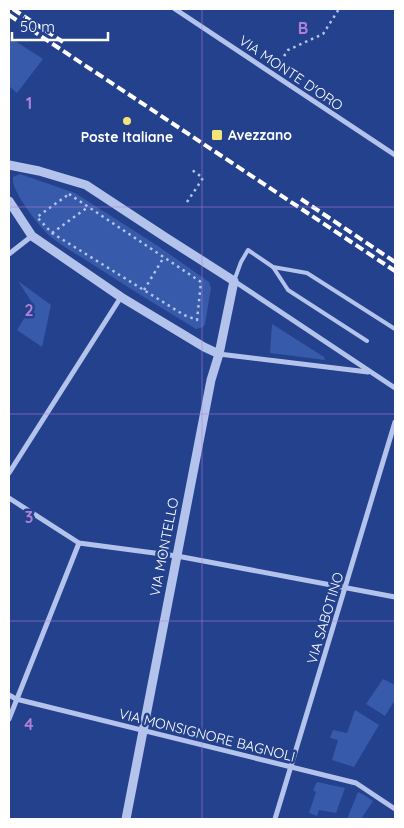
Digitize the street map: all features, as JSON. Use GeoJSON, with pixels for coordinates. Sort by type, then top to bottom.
{"type":"FeatureCollection","features":[{"type":"Feature","properties":{"kind":"street","name":"VIA MONTE D'ORO"},"geometry":{"type":"LineString","coordinates":[[175,9],[395,155]]}},
{"type":"Feature","properties":{"kind":"street"},"geometry":{"type":"LineString","coordinates":[[9,166],[39,171],[86,185],[395,388]]}},
{"type":"Feature","properties":{"kind":"street"},"geometry":{"type":"LineString","coordinates":[[9,201],[32,236],[121,297],[204,347],[219,354],[371,372]]}},
{"type":"Feature","properties":{"kind":"street"},"geometry":{"type":"LineString","coordinates":[[9,254],[32,236]]}},
{"type":"Feature","properties":{"kind":"street","name":"VIA MONTELLO"},"geometry":{"type":"LineString","coordinates":[[126,819],[211,380],[219,354],[234,281]]}},
{"type":"Feature","properties":{"kind":"street"},"geometry":{"type":"LineString","coordinates":[[9,472],[121,297]]}},
{"type":"Feature","properties":{"kind":"street","name":"VIA SABOTINO"},"geometry":{"type":"LineString","coordinates":[[275,819],[347,587],[395,422]]}},
{"type":"Feature","properties":{"kind":"street"},"geometry":{"type":"LineString","coordinates":[[9,498],[79,543],[177,556],[395,597]]}},
{"type":"Feature","properties":{"kind":"street"},"geometry":{"type":"LineString","coordinates":[[9,719],[79,543]]}},
{"type":"Feature","properties":{"kind":"street","name":"VIA MONSIGNORE BAGNOLI"},"geometry":{"type":"LineString","coordinates":[[9,695],[16,699],[356,783],[395,809]]}},
{"type":"Feature","properties":{"kind":"lane"},"geometry":{"type":"LineString","coordinates":[[234,281],[248,250],[273,267],[288,290],[367,341]]}},
{"type":"Feature","properties":{"kind":"lane"},"geometry":{"type":"LineString","coordinates":[[273,267],[308,273],[395,329]]}},
{"type":"Feature","properties":{"kind":"path"},"geometry":{"type":"LineString","coordinates":[[276,67],[288,50],[323,34],[339,9]]}},
{"type":"Feature","properties":{"kind":"path"},"geometry":{"type":"LineString","coordinates":[[187,202],[203,178],[192,170]]}},
{"type":"Feature","properties":{"kind":"path"},"geometry":{"type":"LineString","coordinates":[[69,194],[201,282],[197,320],[184,315],[52,233],[36,217],[69,194]]}},
{"type":"Feature","properties":{"kind":"path"},"geometry":{"type":"LineString","coordinates":[[52,233],[88,207]]}},
{"type":"Feature","properties":{"kind":"path"},"geometry":{"type":"LineString","coordinates":[[144,290],[164,257]]}},
{"type":"Feature","properties":{"kind":"shaded area"},"geometry":{"type":"Polygon","coordinates":[[[9,37],[43,59],[17,93],[9,86],[9,37]]]}},
{"type":"Feature","properties":{"kind":"shaded area"},"geometry":{"type":"Polygon","coordinates":[[[20,174],[75,193],[158,246],[209,282],[211,288],[203,327],[196,329],[51,237],[33,217],[16,191],[13,177],[20,174]]]}},
{"type":"Feature","properties":{"kind":"shaded area"},"geometry":{"type":"Polygon","coordinates":[[[18,281],[51,305],[42,347],[17,330],[33,304],[18,281]]]}},
{"type":"Feature","properties":{"kind":"shaded area"},"geometry":{"type":"Polygon","coordinates":[[[272,324],[324,357],[325,360],[270,353],[272,324]]]}},
{"type":"Feature","properties":{"kind":"shaded area"},"geometry":{"type":"Polygon","coordinates":[[[383,679],[395,685],[395,700],[385,716],[366,704],[383,679]]]}},
{"type":"Feature","properties":{"kind":"shaded area"},"geometry":{"type":"Polygon","coordinates":[[[355,710],[379,725],[354,767],[332,760],[338,740],[330,738],[333,730],[347,733],[355,710]]]}},
{"type":"Feature","properties":{"kind":"shaded area"},"geometry":{"type":"Polygon","coordinates":[[[317,782],[345,788],[336,813],[319,810],[317,816],[309,813],[316,792],[313,790],[317,782]]]}},
{"type":"Feature","properties":{"kind":"shaded area"},"geometry":{"type":"Polygon","coordinates":[[[358,792],[373,801],[361,819],[347,819],[358,792]]]}},
{"type":"Feature","properties":{"kind":"railway"},"geometry":{"type":"LineString","coordinates":[[13,9],[63,42]]}},
{"type":"Feature","properties":{"kind":"railway"},"geometry":{"type":"LineString","coordinates":[[9,15],[395,271]]}},
{"type":"Feature","properties":{"kind":"railway"},"geometry":{"type":"LineString","coordinates":[[301,199],[395,262]]}},
{"type":"Feature","properties":{"kind":"place","name":"Poste Italiane"},"geometry":{"type":"Point","coordinates":[127,121]}},
{"type":"Feature","properties":{"kind":"place","name":"Avezzano"},"geometry":{"type":"Point","coordinates":[217,135]}}]}
